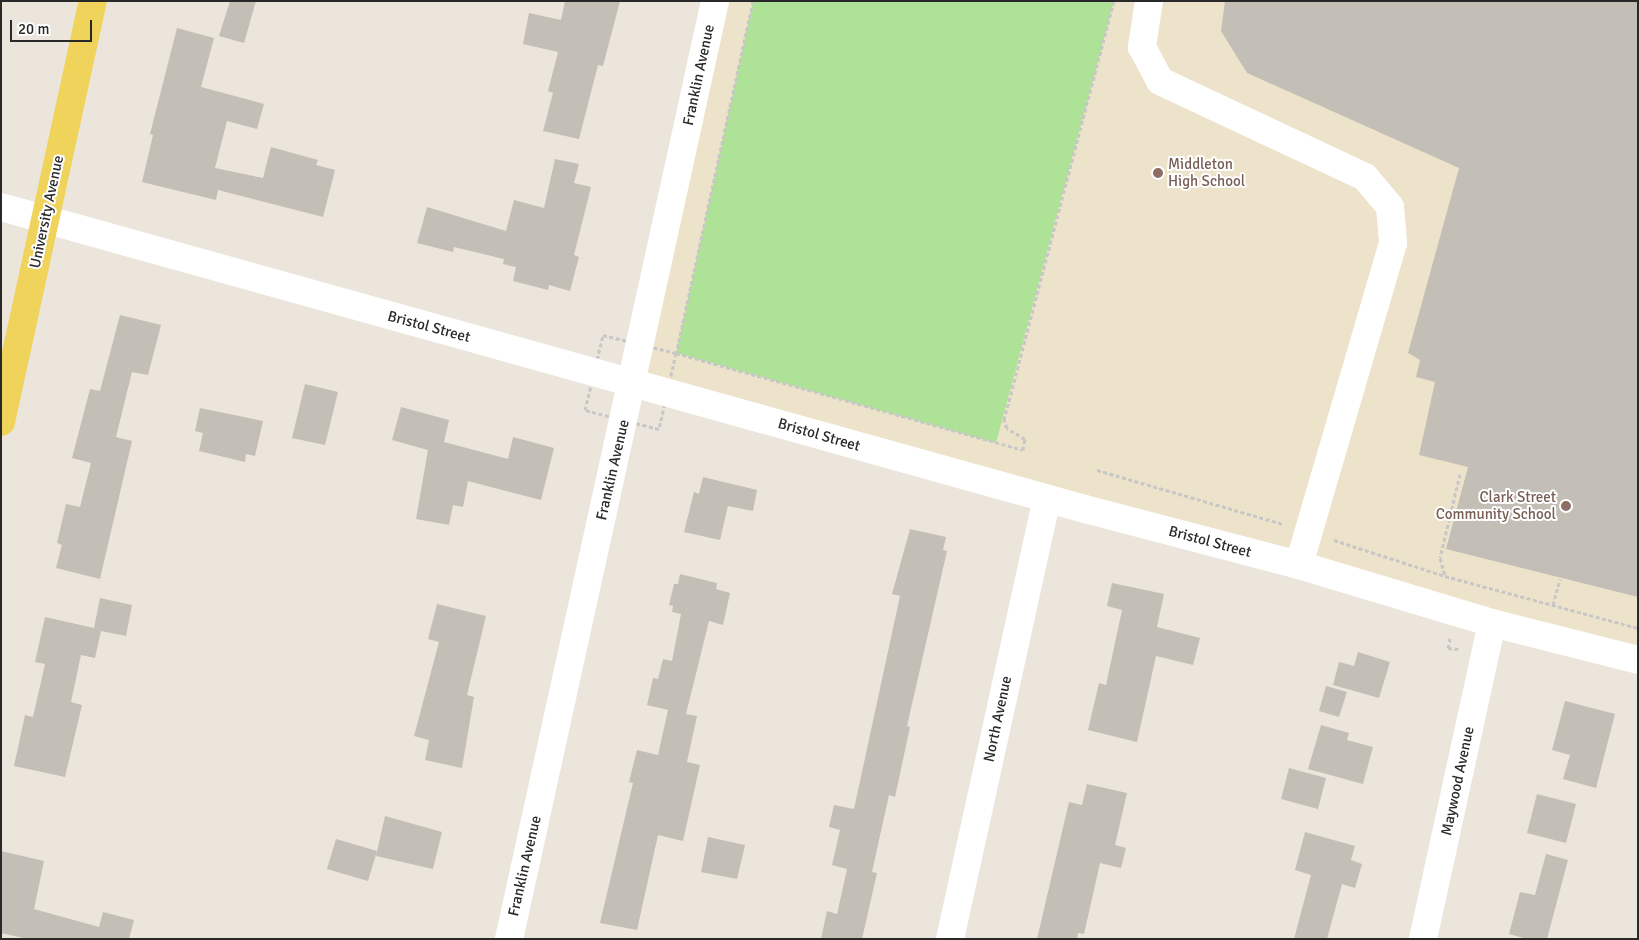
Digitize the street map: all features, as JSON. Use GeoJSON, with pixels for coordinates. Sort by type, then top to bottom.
{"type":"FeatureCollection","features":[{"type":"Feature","properties":{"kind":"main road","name":"University Avenue"},"geometry":{"type":"LineString","coordinates":[[1,422],[93,1]]}},
{"type":"Feature","properties":{"kind":"street","name":"Franklin Avenue"},"geometry":{"type":"LineString","coordinates":[[508,939],[633,383],[715,1]]}},
{"type":"Feature","properties":{"kind":"street"},"geometry":{"type":"LineString","coordinates":[[1149,1],[1142,47],[1160,81],[1365,177],[1390,207],[1394,243],[1325,534],[1299,565]]}},
{"type":"Feature","properties":{"kind":"street","name":"Bristol Street"},"geometry":{"type":"LineString","coordinates":[[1,207],[1047,499],[1299,565],[1492,623],[1638,660]]}},
{"type":"Feature","properties":{"kind":"street","name":"North Avenue"},"geometry":{"type":"LineString","coordinates":[[950,939],[1047,499]]}},
{"type":"Feature","properties":{"kind":"street","name":"Maywood Avenue"},"geometry":{"type":"LineString","coordinates":[[1423,939],[1492,623]]}},
{"type":"Feature","properties":{"kind":"path"},"geometry":{"type":"LineString","coordinates":[[753,1],[676,353],[1023,450],[1025,439],[1006,428],[1004,420],[1114,1]]}},
{"type":"Feature","properties":{"kind":"path"},"geometry":{"type":"LineString","coordinates":[[1097,470],[1325,534],[1445,576],[1638,628]]}},
{"type":"Feature","properties":{"kind":"path"},"geometry":{"type":"LineString","coordinates":[[1445,576],[1440,558],[1460,474]]}},
{"type":"Feature","properties":{"kind":"path"},"geometry":{"type":"LineString","coordinates":[[1553,605],[1560,579]]}},
{"type":"Feature","properties":{"kind":"shaded area","name":"Middleton High School"},"geometry":{"type":"Polygon","coordinates":[[[715,1],[1638,1],[1638,660],[633,383],[715,1]]]}},
{"type":"Feature","properties":{"kind":"green space"},"geometry":{"type":"Polygon","coordinates":[[[753,1],[1114,1],[996,443],[676,353],[753,1]]]}},
{"type":"Feature","properties":{"kind":"building"},"geometry":{"type":"Polygon","coordinates":[[[230,1],[256,1],[244,43],[219,36],[230,1]]]}},
{"type":"Feature","properties":{"kind":"building"},"geometry":{"type":"Polygon","coordinates":[[[565,1],[620,1],[603,66],[598,65],[579,139],[543,131],[553,93],[548,91],[558,52],[523,44],[529,13],[561,20],[565,1]]]}},
{"type":"Feature","properties":{"kind":"building"},"geometry":{"type":"Polygon","coordinates":[[[1225,1],[1638,1],[1638,597],[1446,549],[1468,467],[1419,455],[1435,382],[1416,377],[1420,360],[1408,353],[1459,168],[1247,73],[1221,31],[1225,1]]]}},
{"type":"Feature","properties":{"kind":"building"},"geometry":{"type":"Polygon","coordinates":[[[177,28],[214,38],[201,87],[264,104],[257,129],[227,121],[215,168],[263,178],[271,147],[318,160],[316,165],[335,170],[323,217],[218,190],[216,200],[142,182],[153,135],[150,134],[177,28]]]}},
{"type":"Feature","properties":{"kind":"building"},"geometry":{"type":"Polygon","coordinates":[[[555,159],[579,164],[574,183],[591,187],[574,255],[579,257],[570,291],[549,285],[548,290],[513,281],[516,267],[503,264],[504,259],[454,247],[453,252],[417,243],[427,207],[506,231],[514,200],[544,208],[555,159]]]}},
{"type":"Feature","properties":{"kind":"building"},"geometry":{"type":"Polygon","coordinates":[[[120,315],[161,325],[148,375],[132,372],[116,437],[132,441],[100,579],[56,568],[62,545],[57,543],[66,504],[80,507],[91,463],[72,458],[90,389],[100,391],[120,315]]]}},
{"type":"Feature","properties":{"kind":"building"},"geometry":{"type":"Polygon","coordinates":[[[305,384],[338,392],[325,445],[292,438],[305,384]]]}},
{"type":"Feature","properties":{"kind":"building"},"geometry":{"type":"Polygon","coordinates":[[[401,407],[449,420],[444,442],[508,459],[513,437],[554,448],[541,500],[468,481],[463,507],[453,505],[449,525],[416,519],[428,450],[392,440],[401,407]]]}},
{"type":"Feature","properties":{"kind":"building"},"geometry":{"type":"Polygon","coordinates":[[[200,408],[263,421],[255,456],[246,454],[245,462],[199,451],[203,433],[195,431],[200,408]]]}},
{"type":"Feature","properties":{"kind":"building"},"geometry":{"type":"Polygon","coordinates":[[[703,477],[757,490],[753,511],[728,506],[720,540],[684,532],[694,492],[699,494],[703,477]]]}},
{"type":"Feature","properties":{"kind":"building"},"geometry":{"type":"Polygon","coordinates":[[[910,529],[946,537],[943,550],[947,551],[907,726],[910,727],[895,797],[889,795],[872,872],[877,873],[862,939],[821,939],[827,911],[837,914],[847,869],[832,865],[840,830],[829,827],[834,805],[854,809],[900,596],[892,594],[910,529]]]}},
{"type":"Feature","properties":{"kind":"building"},"geometry":{"type":"Polygon","coordinates":[[[680,574],[717,583],[716,589],[730,593],[723,625],[709,621],[686,714],[697,716],[687,762],[700,765],[683,841],[658,835],[637,930],[600,923],[633,783],[629,782],[637,750],[658,755],[668,710],[647,705],[653,678],[658,679],[663,659],[672,661],[681,614],[672,612],[673,606],[669,605],[674,584],[678,584],[680,574]]]}},
{"type":"Feature","properties":{"kind":"building"},"geometry":{"type":"Polygon","coordinates":[[[1112,583],[1164,594],[1157,627],[1200,638],[1193,665],[1156,656],[1137,742],[1088,730],[1099,683],[1106,685],[1122,610],[1107,606],[1112,583]]]}},
{"type":"Feature","properties":{"kind":"building"},"geometry":{"type":"Polygon","coordinates":[[[100,598],[132,605],[126,636],[101,631],[95,658],[81,655],[71,702],[82,705],[65,777],[14,766],[25,715],[33,717],[45,664],[35,662],[45,617],[94,628],[100,598]]]}},
{"type":"Feature","properties":{"kind":"building"},"geometry":{"type":"Polygon","coordinates":[[[437,604],[486,616],[467,695],[474,697],[462,768],[425,760],[429,740],[414,736],[439,642],[428,639],[437,604]]]}},
{"type":"Feature","properties":{"kind":"building"},"geometry":{"type":"Polygon","coordinates":[[[1358,652],[1390,662],[1379,698],[1333,685],[1339,662],[1354,666],[1358,652]]]}},
{"type":"Feature","properties":{"kind":"building"},"geometry":{"type":"Polygon","coordinates":[[[1326,686],[1347,692],[1339,717],[1319,711],[1326,686]]]}},
{"type":"Feature","properties":{"kind":"building"},"geometry":{"type":"Polygon","coordinates":[[[1565,701],[1615,714],[1596,788],[1563,779],[1570,755],[1552,750],[1565,701]]]}},
{"type":"Feature","properties":{"kind":"building"},"geometry":{"type":"Polygon","coordinates":[[[1321,725],[1349,733],[1347,740],[1373,747],[1363,784],[1308,769],[1321,725]]]}},
{"type":"Feature","properties":{"kind":"building"},"geometry":{"type":"Polygon","coordinates":[[[1289,768],[1326,778],[1318,809],[1281,799],[1289,768]]]}},
{"type":"Feature","properties":{"kind":"building"},"geometry":{"type":"Polygon","coordinates":[[[1087,784],[1127,793],[1115,845],[1126,848],[1121,868],[1100,863],[1084,934],[1078,933],[1077,939],[1037,939],[1069,802],[1082,805],[1087,784]]]}},
{"type":"Feature","properties":{"kind":"building"},"geometry":{"type":"Polygon","coordinates":[[[1537,794],[1576,804],[1566,843],[1527,833],[1537,794]]]}},
{"type":"Feature","properties":{"kind":"building"},"geometry":{"type":"Polygon","coordinates":[[[385,816],[442,832],[433,869],[376,856],[385,816]]]}},
{"type":"Feature","properties":{"kind":"building"},"geometry":{"type":"Polygon","coordinates":[[[1305,832],[1355,846],[1351,860],[1362,864],[1355,888],[1342,884],[1327,939],[1294,939],[1311,875],[1295,870],[1305,832]]]}},
{"type":"Feature","properties":{"kind":"building"},"geometry":{"type":"Polygon","coordinates":[[[708,837],[745,845],[737,879],[701,872],[708,837]]]}},
{"type":"Feature","properties":{"kind":"building"},"geometry":{"type":"Polygon","coordinates":[[[336,839],[377,851],[368,881],[327,869],[336,839]]]}},
{"type":"Feature","properties":{"kind":"building"},"geometry":{"type":"Polygon","coordinates":[[[1,851],[44,861],[34,909],[99,927],[103,912],[134,920],[129,939],[28,939],[1,933],[1,851]]]}},
{"type":"Feature","properties":{"kind":"building"},"geometry":{"type":"Polygon","coordinates":[[[1546,854],[1568,860],[1547,939],[1527,939],[1509,934],[1520,892],[1535,895],[1546,854]]]}},
{"type":"Feature","properties":{"kind":"place","name":"Middleton High School"},"geometry":{"type":"Point","coordinates":[1158,173]}},
{"type":"Feature","properties":{"kind":"place","name":"Clark Street Community School"},"geometry":{"type":"Point","coordinates":[1566,506]}}]}
